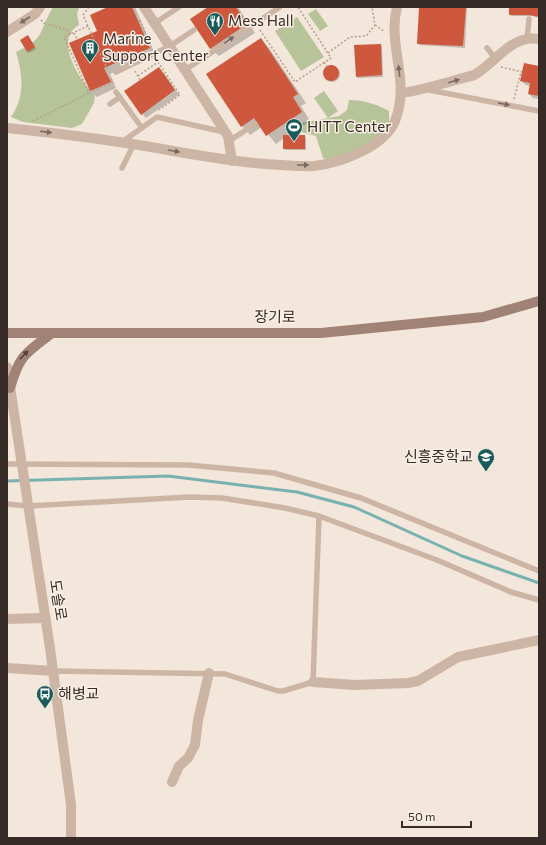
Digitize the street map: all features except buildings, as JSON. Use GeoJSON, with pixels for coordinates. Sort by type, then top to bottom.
{"type":"FeatureCollection","features":[{"type":"Feature","properties":{"kind":"main road","name":"장기로"},"geometry":{"type":"LineString","coordinates":[[7,333],[321,333],[483,316],[539,301]]}},
{"type":"Feature","properties":{"kind":"main road"},"geometry":{"type":"LineString","coordinates":[[9,385],[17,364],[21,358],[52,333]]}},
{"type":"Feature","properties":{"kind":"street"},"geometry":{"type":"LineString","coordinates":[[7,32],[35,14],[40,7]]}},
{"type":"Feature","properties":{"kind":"street"},"geometry":{"type":"LineString","coordinates":[[7,128],[122,142],[232,161],[314,166],[346,157],[373,146],[385,137],[395,121],[402,93],[394,26],[397,7]]}},
{"type":"Feature","properties":{"kind":"street"},"geometry":{"type":"LineString","coordinates":[[141,10],[155,23],[227,137],[232,161]]}},
{"type":"Feature","properties":{"kind":"street"},"geometry":{"type":"LineString","coordinates":[[402,93],[425,89],[474,75],[510,46],[527,38],[539,39]]}},
{"type":"Feature","properties":{"kind":"street","name":"도솔로"},"geometry":{"type":"LineString","coordinates":[[7,367],[72,806],[72,838]]}},
{"type":"Feature","properties":{"kind":"street"},"geometry":{"type":"LineString","coordinates":[[7,619],[45,618]]}},
{"type":"Feature","properties":{"kind":"street"},"geometry":{"type":"LineString","coordinates":[[313,682],[355,685],[408,683],[418,681],[458,657],[539,640]]}},
{"type":"Feature","properties":{"kind":"street"},"geometry":{"type":"LineString","coordinates":[[7,668],[53,670]]}},
{"type":"Feature","properties":{"kind":"street"},"geometry":{"type":"LineString","coordinates":[[172,782],[179,766],[188,758],[195,745],[198,720],[209,673]]}},
{"type":"Feature","properties":{"kind":"lane"},"geometry":{"type":"LineString","coordinates":[[155,23],[180,7]]}},
{"type":"Feature","properties":{"kind":"lane"},"geometry":{"type":"LineString","coordinates":[[185,70],[280,7]]}},
{"type":"Feature","properties":{"kind":"lane"},"geometry":{"type":"LineString","coordinates":[[527,38],[529,19]]}},
{"type":"Feature","properties":{"kind":"lane"},"geometry":{"type":"LineString","coordinates":[[116,72],[154,54],[171,48],[194,30]]}},
{"type":"Feature","properties":{"kind":"lane"},"geometry":{"type":"LineString","coordinates":[[487,48],[495,58]]}},
{"type":"Feature","properties":{"kind":"lane"},"geometry":{"type":"LineString","coordinates":[[425,89],[539,111]]}},
{"type":"Feature","properties":{"kind":"lane"},"geometry":{"type":"LineString","coordinates":[[110,104],[118,94],[142,128]]}},
{"type":"Feature","properties":{"kind":"lane"},"geometry":{"type":"LineString","coordinates":[[122,142],[157,117],[227,137],[255,124]]}},
{"type":"Feature","properties":{"kind":"lane"},"geometry":{"type":"LineString","coordinates":[[122,168],[134,144]]}},
{"type":"Feature","properties":{"kind":"lane"},"geometry":{"type":"LineString","coordinates":[[7,464],[23,467],[188,465],[274,473],[361,498],[539,571]]}},
{"type":"Feature","properties":{"kind":"lane"},"geometry":{"type":"LineString","coordinates":[[7,504],[190,497],[222,498],[285,508],[319,516],[437,560],[511,592],[539,600]]}},
{"type":"Feature","properties":{"kind":"lane"},"geometry":{"type":"LineString","coordinates":[[53,670],[225,674],[283,692],[313,682],[319,516]]}},
{"type":"Feature","properties":{"kind":"path"},"geometry":{"type":"LineString","coordinates":[[26,130],[32,122],[113,82],[83,15],[89,7]]}},
{"type":"Feature","properties":{"kind":"path"},"geometry":{"type":"LineString","coordinates":[[256,23],[295,82],[331,58],[298,7]]}},
{"type":"Feature","properties":{"kind":"path"},"geometry":{"type":"LineString","coordinates":[[328,53],[350,37],[366,36],[374,25],[372,7]]}},
{"type":"Feature","properties":{"kind":"path"},"geometry":{"type":"LineString","coordinates":[[141,10],[154,54]]}},
{"type":"Feature","properties":{"kind":"path"},"geometry":{"type":"LineString","coordinates":[[44,22],[67,30],[71,34]]}},
{"type":"Feature","properties":{"kind":"path"},"geometry":{"type":"LineString","coordinates":[[88,26],[64,37],[89,93]]}},
{"type":"Feature","properties":{"kind":"path"},"geometry":{"type":"LineString","coordinates":[[74,33],[77,40]]}},
{"type":"Feature","properties":{"kind":"path"},"geometry":{"type":"LineString","coordinates":[[138,76],[158,62],[171,48]]}},
{"type":"Feature","properties":{"kind":"path"},"geometry":{"type":"LineString","coordinates":[[158,62],[180,95],[171,101]]}},
{"type":"Feature","properties":{"kind":"path"},"geometry":{"type":"LineString","coordinates":[[324,62],[327,67]]}},
{"type":"Feature","properties":{"kind":"path"},"geometry":{"type":"LineString","coordinates":[[130,65],[140,80]]}},
{"type":"Feature","properties":{"kind":"path"},"geometry":{"type":"LineString","coordinates":[[513,106],[520,72]]}},
{"type":"Feature","properties":{"kind":"green space"},"geometry":{"type":"Polygon","coordinates":[[[53,7],[79,8],[77,14],[79,25],[72,32],[68,40],[69,50],[76,71],[95,95],[94,103],[82,124],[72,128],[23,122],[11,117],[16,109],[21,94],[21,77],[16,52],[32,43],[37,38],[53,7]]]}},
{"type":"Feature","properties":{"kind":"green space"},"geometry":{"type":"Polygon","coordinates":[[[316,9],[328,26],[320,31],[308,14],[316,9]]]}},
{"type":"Feature","properties":{"kind":"green space"},"geometry":{"type":"Polygon","coordinates":[[[297,17],[324,57],[301,71],[275,31],[297,17]]]}},
{"type":"Feature","properties":{"kind":"green space"},"geometry":{"type":"Polygon","coordinates":[[[324,91],[338,111],[328,118],[314,98],[324,91]]]}},
{"type":"Feature","properties":{"kind":"green space"},"geometry":{"type":"Polygon","coordinates":[[[349,100],[370,103],[389,111],[389,123],[371,145],[329,160],[323,158],[316,136],[293,130],[295,124],[339,116],[347,110],[349,100]]]}},
{"type":"Feature","properties":{"kind":"waterway"},"geometry":{"type":"LineString","coordinates":[[7,481],[168,476],[297,492],[354,507],[462,556],[539,583]]}},
{"type":"Feature","properties":{"kind":"place","name":"Mess Hall"},"geometry":{"type":"Point","coordinates":[215,36]}},
{"type":"Feature","properties":{"kind":"place","name":"Marine Support Center"},"geometry":{"type":"Point","coordinates":[90,63]}},
{"type":"Feature","properties":{"kind":"place","name":"HITT Center"},"geometry":{"type":"Point","coordinates":[294,142]}},
{"type":"Feature","properties":{"kind":"place","name":"신흥중학교"},"geometry":{"type":"Point","coordinates":[486,472]}},
{"type":"Feature","properties":{"kind":"place","name":"해병교"},"geometry":{"type":"Point","coordinates":[45,709]}}]}
